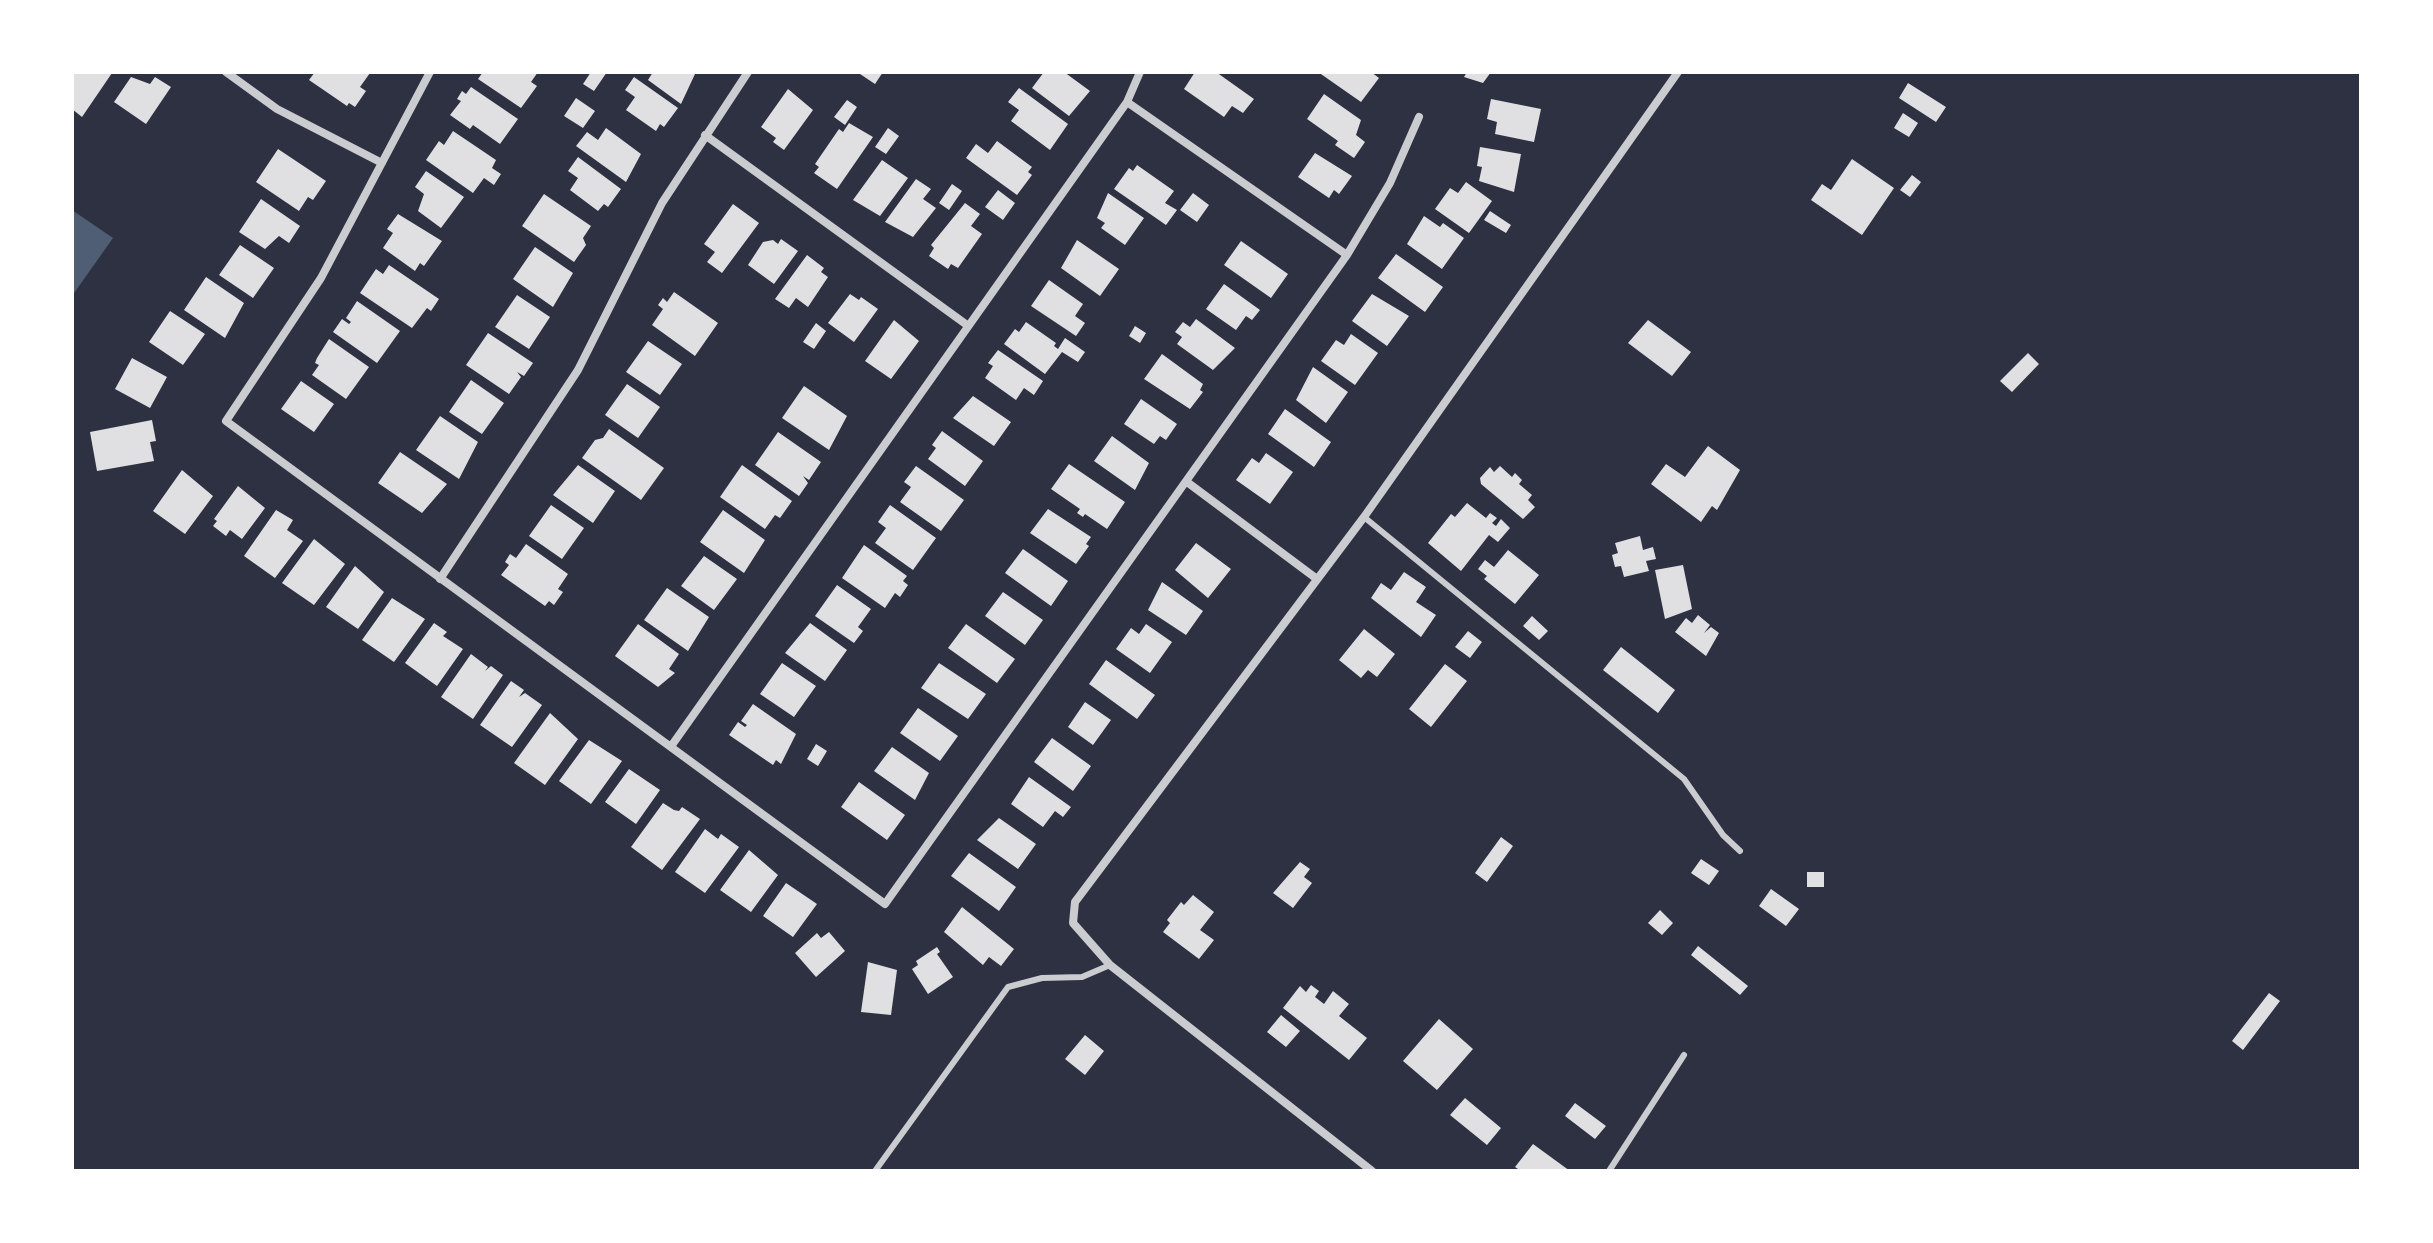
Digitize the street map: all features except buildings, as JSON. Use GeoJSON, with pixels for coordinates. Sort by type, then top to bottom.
{"type":"FeatureCollection","features":[{"type":"Feature","properties":{"kind":"street"},"geometry":{"type":"LineString","coordinates":[[226,72],[277,109],[382,163]]}},
{"type":"Feature","properties":{"kind":"street"},"geometry":{"type":"LineString","coordinates":[[430,72],[321,278],[226,421],[885,904],[904,873],[1347,255],[1390,183],[1419,117]]}},
{"type":"Feature","properties":{"kind":"street"},"geometry":{"type":"LineString","coordinates":[[440,579],[578,370],[634,253],[705,135],[748,72]]}},
{"type":"Feature","properties":{"kind":"street"},"geometry":{"type":"LineString","coordinates":[[672,745],[1127,102],[1140,72]]}},
{"type":"Feature","properties":{"kind":"street"},"geometry":{"type":"LineString","coordinates":[[1372,1171],[1110,965],[1073,923],[1075,902],[1364,517],[1678,72]]}},
{"type":"Feature","properties":{"kind":"street"},"geometry":{"type":"LineString","coordinates":[[1127,102],[1347,255]]}},
{"type":"Feature","properties":{"kind":"street"},"geometry":{"type":"LineString","coordinates":[[705,135],[967,325]]}},
{"type":"Feature","properties":{"kind":"street"},"geometry":{"type":"LineString","coordinates":[[1187,482],[1317,579]]}},
{"type":"Feature","properties":{"kind":"lane"},"geometry":{"type":"LineString","coordinates":[[1364,517],[1675,771],[1694,791],[1723,835],[1740,851]]}},
{"type":"Feature","properties":{"kind":"lane"},"geometry":{"type":"LineString","coordinates":[[875,1171],[1008,987],[1042,978],[1082,977],[1110,965]]}},
{"type":"Feature","properties":{"kind":"lane"},"geometry":{"type":"LineString","coordinates":[[1609,1171],[1684,1055]]}},
{"type":"Feature","properties":{"kind":"water"},"geometry":{"type":"Polygon","coordinates":[[[72,210],[113,238],[72,296],[72,210]]]}}]}
